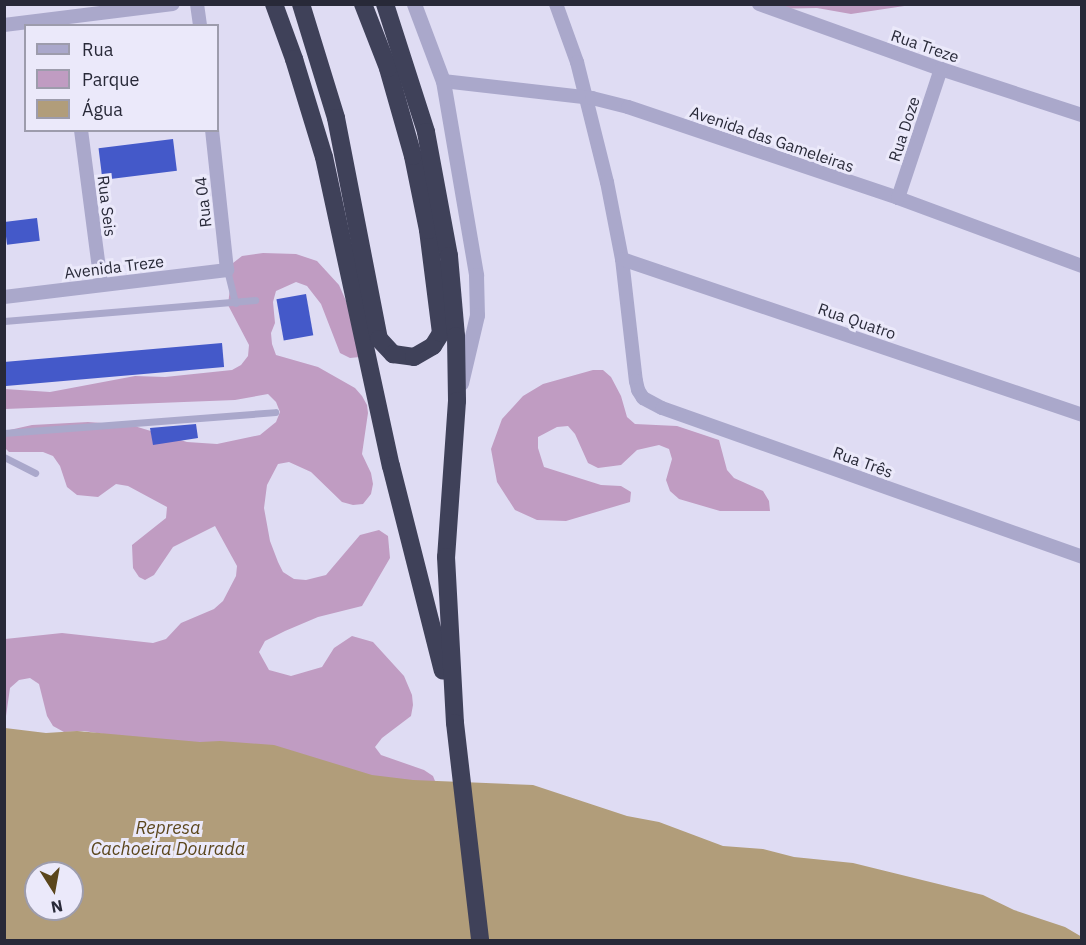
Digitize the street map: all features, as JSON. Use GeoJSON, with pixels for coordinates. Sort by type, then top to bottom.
{"type":"FeatureCollection","features":[{"type":"Feature","properties":{"kind":"highway"},"geometry":{"type":"LineString","coordinates":[[274,4],[294,59],[324,157],[392,465],[430,613],[454,723]]}},
{"type":"Feature","properties":{"kind":"highway"},"geometry":{"type":"LineString","coordinates":[[301,4],[336,118],[379,339],[393,354],[414,357],[433,346],[441,333],[428,230],[413,156],[388,68],[363,4]]}},
{"type":"Feature","properties":{"kind":"highway"},"geometry":{"type":"LineString","coordinates":[[385,4],[426,132],[441,203],[453,302],[457,401],[446,557],[454,723],[480,940]]}},
{"type":"Feature","properties":{"kind":"street"},"geometry":{"type":"LineString","coordinates":[[4,25],[67,21],[173,4]]}},
{"type":"Feature","properties":{"kind":"street"},"geometry":{"type":"LineString","coordinates":[[197,4],[200,24]]}},
{"type":"Feature","properties":{"kind":"street"},"geometry":{"type":"LineString","coordinates":[[414,4],[443,81],[476,275],[477,315],[457,401]]}},
{"type":"Feature","properties":{"kind":"street"},"geometry":{"type":"LineString","coordinates":[[556,4],[577,62],[607,182],[622,258]]}},
{"type":"Feature","properties":{"kind":"street","name":"Rua Treze"},"geometry":{"type":"LineString","coordinates":[[759,4],[941,69],[1082,115]]}},
{"type":"Feature","properties":{"kind":"street","name":"Rua Doze"},"geometry":{"type":"LineString","coordinates":[[898,198],[941,69]]}},
{"type":"Feature","properties":{"kind":"street","name":"Avenida das Gameleiras"},"geometry":{"type":"LineString","coordinates":[[443,81],[585,97],[628,107],[898,198],[1082,266]]}},
{"type":"Feature","properties":{"kind":"street","name":"Rua Seis"},"geometry":{"type":"LineString","coordinates":[[81,132],[101,285]]}},
{"type":"Feature","properties":{"kind":"street","name":"Rua 04"},"geometry":{"type":"LineString","coordinates":[[212,132],[228,270]]}},
{"type":"Feature","properties":{"kind":"street","name":"Rua Três"},"geometry":{"type":"LineString","coordinates":[[622,258],[638,390],[643,398],[662,408],[1082,557]]}},
{"type":"Feature","properties":{"kind":"street","name":"Rua Quatro"},"geometry":{"type":"LineString","coordinates":[[622,258],[1082,416]]}},
{"type":"Feature","properties":{"kind":"street","name":"Avenida Treze"},"geometry":{"type":"LineString","coordinates":[[4,297],[228,270]]}},
{"type":"Feature","properties":{"kind":"lane"},"geometry":{"type":"LineString","coordinates":[[228,270],[235,303]]}},
{"type":"Feature","properties":{"kind":"lane"},"geometry":{"type":"LineString","coordinates":[[4,321],[255,300]]}},
{"type":"Feature","properties":{"kind":"lane"},"geometry":{"type":"LineString","coordinates":[[4,433],[275,411]]}},
{"type":"Feature","properties":{"kind":"lane"},"geometry":{"type":"LineString","coordinates":[[4,457],[35,473]]}},
{"type":"Feature","properties":{"kind":"green space"},"geometry":{"type":"Polygon","coordinates":[[[755,5],[911,5],[851,14],[817,8],[766,9],[755,5]]]}},
{"type":"Feature","properties":{"kind":"green space"},"geometry":{"type":"Polygon","coordinates":[[[263,253],[296,254],[317,261],[339,285],[357,326],[360,357],[350,358],[340,353],[321,304],[307,286],[296,282],[276,291],[273,302],[275,323],[271,333],[272,344],[276,355],[318,367],[355,388],[362,396],[368,413],[362,454],[371,473],[373,484],[371,494],[363,504],[353,505],[342,502],[311,472],[289,462],[278,464],[267,485],[264,508],[270,541],[278,562],[283,572],[294,579],[306,580],[326,575],[360,535],[379,530],[388,536],[390,558],[362,606],[318,617],[285,631],[265,641],[259,652],[269,670],[291,676],[322,667],[334,648],[352,636],[373,642],[404,676],[412,695],[413,705],[411,716],[382,738],[375,747],[381,755],[424,770],[433,776],[437,786],[84,731],[64,732],[53,726],[47,716],[39,684],[30,678],[19,680],[10,688],[5,723],[5,639],[62,633],[153,643],[166,639],[181,623],[214,609],[223,601],[236,576],[237,566],[215,526],[173,547],[154,575],[145,580],[139,577],[133,568],[132,545],[166,518],[167,507],[128,486],[116,484],[98,497],[77,495],[67,487],[60,466],[53,456],[43,452],[9,452],[5,448],[5,431],[32,425],[88,422],[131,425],[187,442],[217,444],[260,435],[276,422],[280,412],[276,402],[268,394],[235,400],[5,409],[5,389],[50,392],[135,376],[165,377],[232,370],[241,365],[248,356],[249,345],[228,305],[233,263],[242,256],[263,253]]]}},
{"type":"Feature","properties":{"kind":"green space"},"geometry":{"type":"Polygon","coordinates":[[[593,370],[603,370],[611,377],[621,396],[627,417],[635,424],[677,426],[719,440],[727,470],[734,478],[763,491],[769,501],[770,511],[720,511],[679,499],[670,491],[666,480],[672,459],[669,449],[659,445],[637,450],[621,465],[598,468],[588,463],[575,434],[568,426],[557,427],[538,437],[538,448],[544,467],[601,485],[621,486],[631,492],[630,502],[566,521],[537,520],[515,510],[497,482],[491,449],[502,419],[523,396],[543,384],[593,370]]]}},
{"type":"Feature","properties":{"kind":"water","name":"Represa Cachoeira Dourada"},"geometry":{"type":"Polygon","coordinates":[[[5,728],[46,733],[77,731],[200,742],[220,741],[274,745],[372,775],[413,780],[533,785],[627,816],[659,822],[723,846],[763,849],[794,857],[853,863],[983,895],[1014,910],[1065,927],[1082,937],[1081,940],[5,940],[5,728]]]}},
{"type":"Feature","properties":{"kind":"building"},"geometry":{"type":"Polygon","coordinates":[[[173,139],[177,171],[102,180],[99,148],[173,139]]]}},
{"type":"Feature","properties":{"kind":"building"},"geometry":{"type":"Polygon","coordinates":[[[37,218],[40,241],[7,245],[4,222],[37,218]]]}},
{"type":"Feature","properties":{"kind":"building"},"geometry":{"type":"Polygon","coordinates":[[[306,294],[313,335],[284,341],[276,299],[306,294]]]}},
{"type":"Feature","properties":{"kind":"building"},"geometry":{"type":"Polygon","coordinates":[[[222,343],[224,367],[6,386],[4,362],[222,343]]]}},
{"type":"Feature","properties":{"kind":"building"},"geometry":{"type":"Polygon","coordinates":[[[196,424],[198,438],[153,445],[150,428],[196,424]]]}}]}
